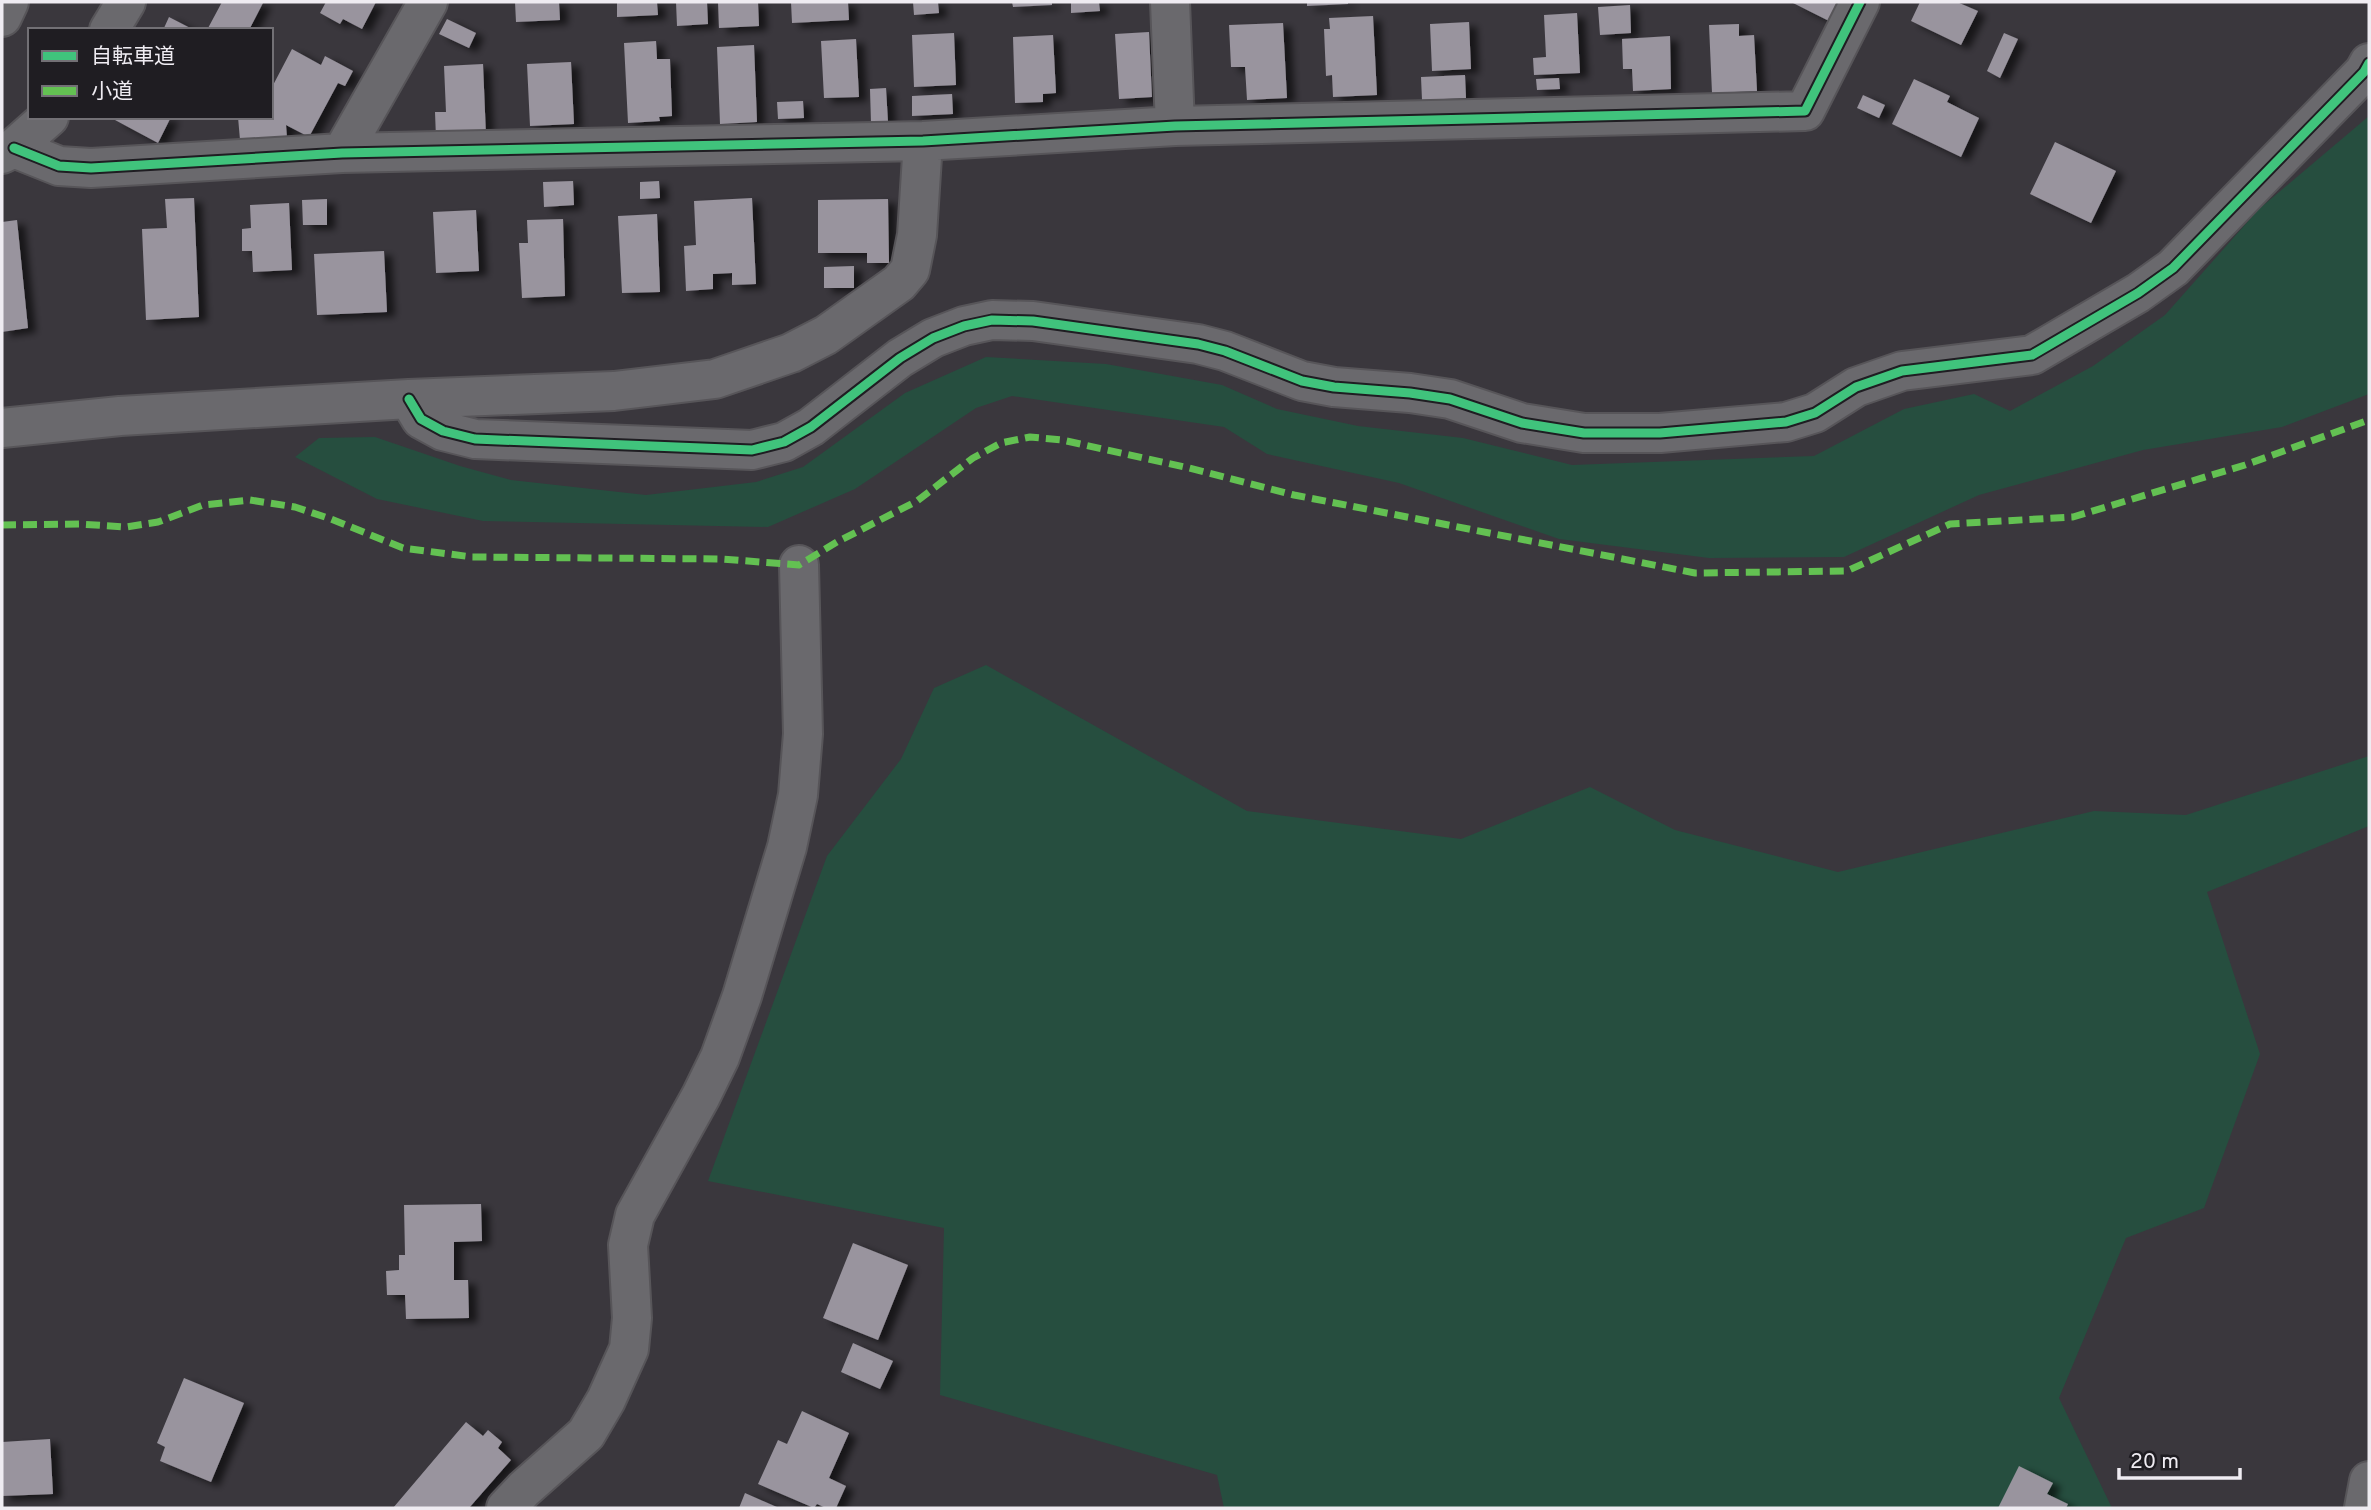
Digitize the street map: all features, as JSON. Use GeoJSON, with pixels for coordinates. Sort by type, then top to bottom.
{"type":"FeatureCollection","features":[{"type":"Feature","properties":{"kind":"street"},"geometry":{"type":"LineString","coordinates":[[2,17],[9,2]]}},
{"type":"Feature","properties":{"kind":"street"},"geometry":{"type":"LineString","coordinates":[[110,28],[126,2]]}},
{"type":"Feature","properties":{"kind":"street"},"geometry":{"type":"LineString","coordinates":[[342,153],[428,2]]}},
{"type":"Feature","properties":{"kind":"street"},"geometry":{"type":"LineString","coordinates":[[1170,2],[1175,126]]}},
{"type":"Feature","properties":{"kind":"street"},"geometry":{"type":"LineString","coordinates":[[8,151],[59,166],[91,168],[342,153],[923,141],[1175,126],[1805,111],[1860,2]]}},
{"type":"Feature","properties":{"kind":"street"},"geometry":{"type":"LineString","coordinates":[[409,399],[421,419],[443,431],[475,439],[752,450],[784,442],[811,427],[900,358],[933,338],[964,326],[1005,320],[1032,321],[1198,344],[1225,351],[1302,381],[1450,399],[1522,424],[1584,433],[1660,433],[1786,422],[1815,413],[1856,387],[1902,371],[2032,355],[2138,293],[2173,268],[2364,72],[2369,63]]}},
{"type":"Feature","properties":{"kind":"street"},"geometry":{"type":"LineString","coordinates":[[8,151],[47,119]]}},
{"type":"Feature","properties":{"kind":"street"},"geometry":{"type":"LineString","coordinates":[[2,428],[120,416],[409,399],[614,391],[715,379],[790,353],[826,335],[899,283],[910,270],[917,235],[923,141]]}},
{"type":"Feature","properties":{"kind":"street"},"geometry":{"type":"LineString","coordinates":[[506,1508],[586,1434],[607,1400],[629,1349],[632,1318],[628,1245],[635,1215],[706,1087],[720,1057],[741,996],[787,847],[798,794],[803,734],[799,565]]}},
{"type":"Feature","properties":{"kind":"street"},"geometry":{"type":"LineString","coordinates":[[2364,1508],[2369,1481]]}},
{"type":"Feature","properties":{"kind":"green space"},"geometry":{"type":"Polygon","coordinates":[[[2369,116],[2369,394],[2282,427],[2143,450],[1979,495],[1844,557],[1709,558],[1559,539],[1399,483],[1267,454],[1224,427],[1012,396],[976,408],[855,489],[768,527],[483,521],[377,499],[295,457],[319,438],[375,437],[511,480],[646,495],[756,482],[803,467],[905,393],[986,357],[1106,364],[1222,385],[1277,409],[1358,426],[1463,438],[1572,465],[1814,456],[1904,409],[1974,394],[2010,411],[2093,366],[2165,315],[2259,209],[2369,116]]]}},
{"type":"Feature","properties":{"kind":"green space"},"geometry":{"type":"Polygon","coordinates":[[[986,665],[1247,811],[1461,839],[1590,787],[1675,830],[1838,872],[2094,811],[2186,815],[2369,756],[2369,826],[2207,892],[2260,1054],[2204,1208],[2126,1238],[2059,1398],[2112,1508],[1224,1508],[1217,1475],[940,1395],[944,1228],[708,1181],[827,856],[901,759],[934,688],[986,665]]]}},
{"type":"Feature","properties":{"kind":"building"},"geometry":{"type":"Polygon","coordinates":[[[222,2],[263,3],[250,28],[208,28],[222,2]]]}},
{"type":"Feature","properties":{"kind":"building"},"geometry":{"type":"Polygon","coordinates":[[[326,2],[376,2],[362,29],[343,19],[340,24],[320,13],[326,2]]]}},
{"type":"Feature","properties":{"kind":"building"},"geometry":{"type":"Polygon","coordinates":[[[515,2],[559,2],[560,20],[516,22],[515,2]]]}},
{"type":"Feature","properties":{"kind":"building"},"geometry":{"type":"Polygon","coordinates":[[[617,2],[657,2],[658,15],[617,17],[617,2]]]}},
{"type":"Feature","properties":{"kind":"building"},"geometry":{"type":"Polygon","coordinates":[[[676,2],[707,2],[708,24],[677,26],[676,2]]]}},
{"type":"Feature","properties":{"kind":"building"},"geometry":{"type":"Polygon","coordinates":[[[718,2],[758,2],[759,26],[719,28],[718,2]]]}},
{"type":"Feature","properties":{"kind":"building"},"geometry":{"type":"Polygon","coordinates":[[[791,2],[848,2],[849,20],[792,23],[791,2]]]}},
{"type":"Feature","properties":{"kind":"building"},"geometry":{"type":"Polygon","coordinates":[[[913,2],[938,2],[939,13],[914,15],[913,2]]]}},
{"type":"Feature","properties":{"kind":"building"},"geometry":{"type":"Polygon","coordinates":[[[1012,2],[1052,2],[1052,5],[1013,7],[1012,2]]]}},
{"type":"Feature","properties":{"kind":"building"},"geometry":{"type":"Polygon","coordinates":[[[1071,2],[1099,2],[1100,11],[1071,13],[1071,2]]]}},
{"type":"Feature","properties":{"kind":"building"},"geometry":{"type":"Polygon","coordinates":[[[1307,2],[1348,2],[1348,4],[1307,6],[1307,2]]]}},
{"type":"Feature","properties":{"kind":"building"},"geometry":{"type":"Polygon","coordinates":[[[1791,2],[1839,2],[1829,21],[1791,2]]]}},
{"type":"Feature","properties":{"kind":"building"},"geometry":{"type":"Polygon","coordinates":[[[1920,2],[1957,2],[1978,11],[1961,45],[1911,21],[1920,2]]]}},
{"type":"Feature","properties":{"kind":"building"},"geometry":{"type":"Polygon","coordinates":[[[1630,5],[1631,33],[1600,35],[1598,7],[1630,5]]]}},
{"type":"Feature","properties":{"kind":"building"},"geometry":{"type":"Polygon","coordinates":[[[1577,13],[1580,73],[1534,75],[1533,58],[1546,57],[1544,15],[1577,13]]]}},
{"type":"Feature","properties":{"kind":"building"},"geometry":{"type":"Polygon","coordinates":[[[1373,16],[1377,95],[1333,97],[1332,75],[1326,76],[1324,29],[1330,29],[1329,18],[1373,16]]]}},
{"type":"Feature","properties":{"kind":"building"},"geometry":{"type":"Polygon","coordinates":[[[169,17],[190,28],[164,28],[169,17]]]}},
{"type":"Feature","properties":{"kind":"building"},"geometry":{"type":"Polygon","coordinates":[[[447,19],[476,33],[469,48],[439,34],[447,19]]]}},
{"type":"Feature","properties":{"kind":"building"},"geometry":{"type":"Polygon","coordinates":[[[1469,22],[1471,69],[1432,71],[1430,24],[1469,22]]]}},
{"type":"Feature","properties":{"kind":"building"},"geometry":{"type":"Polygon","coordinates":[[[1283,23],[1287,98],[1247,100],[1245,67],[1231,67],[1229,25],[1283,23]]]}},
{"type":"Feature","properties":{"kind":"building"},"geometry":{"type":"Polygon","coordinates":[[[1739,24],[1739,36],[1754,35],[1757,91],[1712,93],[1709,25],[1739,24]]]}},
{"type":"Feature","properties":{"kind":"building"},"geometry":{"type":"Polygon","coordinates":[[[1149,32],[1152,97],[1119,99],[1115,34],[1149,32]]]}},
{"type":"Feature","properties":{"kind":"building"},"geometry":{"type":"Polygon","coordinates":[[[954,33],[956,85],[914,87],[912,35],[954,33]]]}},
{"type":"Feature","properties":{"kind":"building"},"geometry":{"type":"Polygon","coordinates":[[[2004,33],[2018,39],[2000,78],[1987,71],[2004,33]]]}},
{"type":"Feature","properties":{"kind":"building"},"geometry":{"type":"Polygon","coordinates":[[[1053,35],[1056,93],[1043,94],[1043,102],[1015,103],[1013,37],[1053,35]]]}},
{"type":"Feature","properties":{"kind":"building"},"geometry":{"type":"Polygon","coordinates":[[[1670,36],[1671,89],[1633,91],[1632,69],[1623,69],[1622,39],[1670,36]]]}},
{"type":"Feature","properties":{"kind":"building"},"geometry":{"type":"Polygon","coordinates":[[[856,39],[859,97],[824,98],[821,41],[856,39]]]}},
{"type":"Feature","properties":{"kind":"building"},"geometry":{"type":"Polygon","coordinates":[[[656,41],[657,59],[670,59],[672,116],[659,117],[660,121],[628,123],[624,43],[656,41]]]}},
{"type":"Feature","properties":{"kind":"building"},"geometry":{"type":"Polygon","coordinates":[[[754,45],[757,122],[720,124],[717,47],[754,45]]]}},
{"type":"Feature","properties":{"kind":"building"},"geometry":{"type":"Polygon","coordinates":[[[292,49],[321,65],[325,56],[353,71],[345,86],[338,83],[309,137],[286,125],[287,138],[240,140],[238,119],[273,119],[273,85],[292,49]]]}},
{"type":"Feature","properties":{"kind":"building"},"geometry":{"type":"Polygon","coordinates":[[[571,62],[574,124],[530,126],[527,64],[571,62]]]}},
{"type":"Feature","properties":{"kind":"building"},"geometry":{"type":"Polygon","coordinates":[[[483,64],[486,136],[436,138],[435,112],[446,112],[444,66],[483,64]]]}},
{"type":"Feature","properties":{"kind":"building"},"geometry":{"type":"Polygon","coordinates":[[[1465,75],[1466,98],[1422,100],[1421,77],[1465,75]]]}},
{"type":"Feature","properties":{"kind":"building"},"geometry":{"type":"Polygon","coordinates":[[[1559,78],[1560,89],[1537,90],[1536,79],[1559,78]]]}},
{"type":"Feature","properties":{"kind":"building"},"geometry":{"type":"Polygon","coordinates":[[[1914,79],[1950,96],[1947,102],[1979,118],[1961,157],[1892,124],[1914,79]]]}},
{"type":"Feature","properties":{"kind":"building"},"geometry":{"type":"Polygon","coordinates":[[[886,88],[888,122],[871,123],[870,89],[886,88]]]}},
{"type":"Feature","properties":{"kind":"building"},"geometry":{"type":"Polygon","coordinates":[[[952,94],[953,114],[912,116],[912,96],[952,94]]]}},
{"type":"Feature","properties":{"kind":"building"},"geometry":{"type":"Polygon","coordinates":[[[1863,95],[1885,105],[1879,118],[1857,108],[1863,95]]]}},
{"type":"Feature","properties":{"kind":"building"},"geometry":{"type":"Polygon","coordinates":[[[803,101],[804,118],[778,119],[777,102],[803,101]]]}},
{"type":"Feature","properties":{"kind":"building"},"geometry":{"type":"Polygon","coordinates":[[[115,119],[170,119],[158,143],[115,119]]]}},
{"type":"Feature","properties":{"kind":"building"},"geometry":{"type":"Polygon","coordinates":[[[2055,142],[2116,171],[2091,223],[2030,194],[2055,142]]]}},
{"type":"Feature","properties":{"kind":"building"},"geometry":{"type":"Polygon","coordinates":[[[573,181],[574,205],[544,207],[543,182],[573,181]]]}},
{"type":"Feature","properties":{"kind":"building"},"geometry":{"type":"Polygon","coordinates":[[[659,181],[660,198],[640,199],[640,182],[659,181]]]}},
{"type":"Feature","properties":{"kind":"building"},"geometry":{"type":"Polygon","coordinates":[[[194,198],[199,317],[146,320],[142,229],[167,228],[165,199],[194,198]]]}},
{"type":"Feature","properties":{"kind":"building"},"geometry":{"type":"Polygon","coordinates":[[[752,198],[756,284],[732,285],[732,273],[713,274],[713,289],[686,291],[684,246],[696,245],[694,201],[752,198]]]}},
{"type":"Feature","properties":{"kind":"building"},"geometry":{"type":"Polygon","coordinates":[[[327,199],[327,225],[303,225],[302,200],[327,199]]]}},
{"type":"Feature","properties":{"kind":"building"},"geometry":{"type":"Polygon","coordinates":[[[888,199],[889,263],[867,263],[867,253],[818,253],[818,200],[888,199]]]}},
{"type":"Feature","properties":{"kind":"building"},"geometry":{"type":"Polygon","coordinates":[[[289,203],[292,270],[253,272],[252,251],[242,251],[242,229],[251,228],[250,205],[289,203]]]}},
{"type":"Feature","properties":{"kind":"building"},"geometry":{"type":"Polygon","coordinates":[[[476,210],[479,271],[436,273],[433,212],[476,210]]]}},
{"type":"Feature","properties":{"kind":"building"},"geometry":{"type":"Polygon","coordinates":[[[657,214],[660,292],[622,293],[618,216],[657,214]]]}},
{"type":"Feature","properties":{"kind":"building"},"geometry":{"type":"Polygon","coordinates":[[[563,219],[565,296],[522,298],[519,243],[528,243],[527,220],[563,219]]]}},
{"type":"Feature","properties":{"kind":"building"},"geometry":{"type":"Polygon","coordinates":[[[17,220],[28,328],[2,332],[2,222],[17,220]]]}},
{"type":"Feature","properties":{"kind":"building"},"geometry":{"type":"Polygon","coordinates":[[[384,251],[387,312],[317,315],[314,254],[384,251]]]}},
{"type":"Feature","properties":{"kind":"building"},"geometry":{"type":"Polygon","coordinates":[[[854,266],[854,288],[824,288],[824,267],[854,266]]]}},
{"type":"Feature","properties":{"kind":"building"},"geometry":{"type":"Polygon","coordinates":[[[481,1204],[482,1241],[454,1242],[454,1280],[468,1280],[469,1318],[406,1319],[405,1295],[387,1295],[386,1271],[399,1270],[399,1255],[405,1255],[404,1205],[481,1204]]]}},
{"type":"Feature","properties":{"kind":"building"},"geometry":{"type":"Polygon","coordinates":[[[853,1243],[908,1265],[878,1340],[823,1318],[853,1243]]]}},
{"type":"Feature","properties":{"kind":"building"},"geometry":{"type":"Polygon","coordinates":[[[853,1343],[893,1361],[880,1389],[841,1372],[853,1343]]]}},
{"type":"Feature","properties":{"kind":"building"},"geometry":{"type":"Polygon","coordinates":[[[184,1378],[244,1403],[211,1482],[160,1461],[165,1447],[157,1443],[184,1378]]]}},
{"type":"Feature","properties":{"kind":"building"},"geometry":{"type":"Polygon","coordinates":[[[802,1411],[849,1433],[829,1478],[846,1486],[836,1508],[817,1504],[814,1508],[758,1484],[778,1440],[787,1444],[802,1411]]]}},
{"type":"Feature","properties":{"kind":"building"},"geometry":{"type":"Polygon","coordinates":[[[466,1422],[483,1436],[488,1430],[502,1442],[498,1448],[511,1460],[469,1508],[393,1508],[466,1422]]]}},
{"type":"Feature","properties":{"kind":"building"},"geometry":{"type":"Polygon","coordinates":[[[50,1439],[53,1494],[2,1496],[2,1442],[50,1439]]]}},
{"type":"Feature","properties":{"kind":"building"},"geometry":{"type":"Polygon","coordinates":[[[2019,1466],[2053,1483],[2047,1494],[2068,1504],[2066,1508],[1998,1508],[2019,1466]]]}},
{"type":"Feature","properties":{"kind":"building"},"geometry":{"type":"Polygon","coordinates":[[[745,1493],[779,1508],[739,1508],[745,1493]]]}},
{"type":"Feature","properties":{"kind":"marked path"},"geometry":{"type":"LineString","coordinates":[[2,525],[80,524],[126,527],[158,522],[203,505],[250,500],[295,507],[403,548],[472,557],[722,559],[799,565],[837,542],[917,501],[973,458],[1001,443],[1030,437],[1062,440],[1294,495],[1695,573],[1847,571],[1950,524],[2073,517],[2245,465],[2369,420]]}},
{"type":"Feature","properties":{"kind":"cycle path"},"geometry":{"type":"LineString","coordinates":[[14,148],[59,166],[91,168],[342,153],[923,141],[1175,126],[1805,111],[1860,2]]}},
{"type":"Feature","properties":{"kind":"cycle path"},"geometry":{"type":"LineString","coordinates":[[409,399],[421,419],[443,431],[475,439],[752,450],[784,442],[811,427],[900,358],[933,338],[964,326],[992,320],[1033,321],[1198,344],[1225,351],[1302,381],[1450,399],[1522,423],[1584,433],[1660,433],[1786,422],[1815,413],[1856,387],[1902,371],[2032,355],[2138,293],[2173,268],[2364,72],[2369,63]]}}]}
